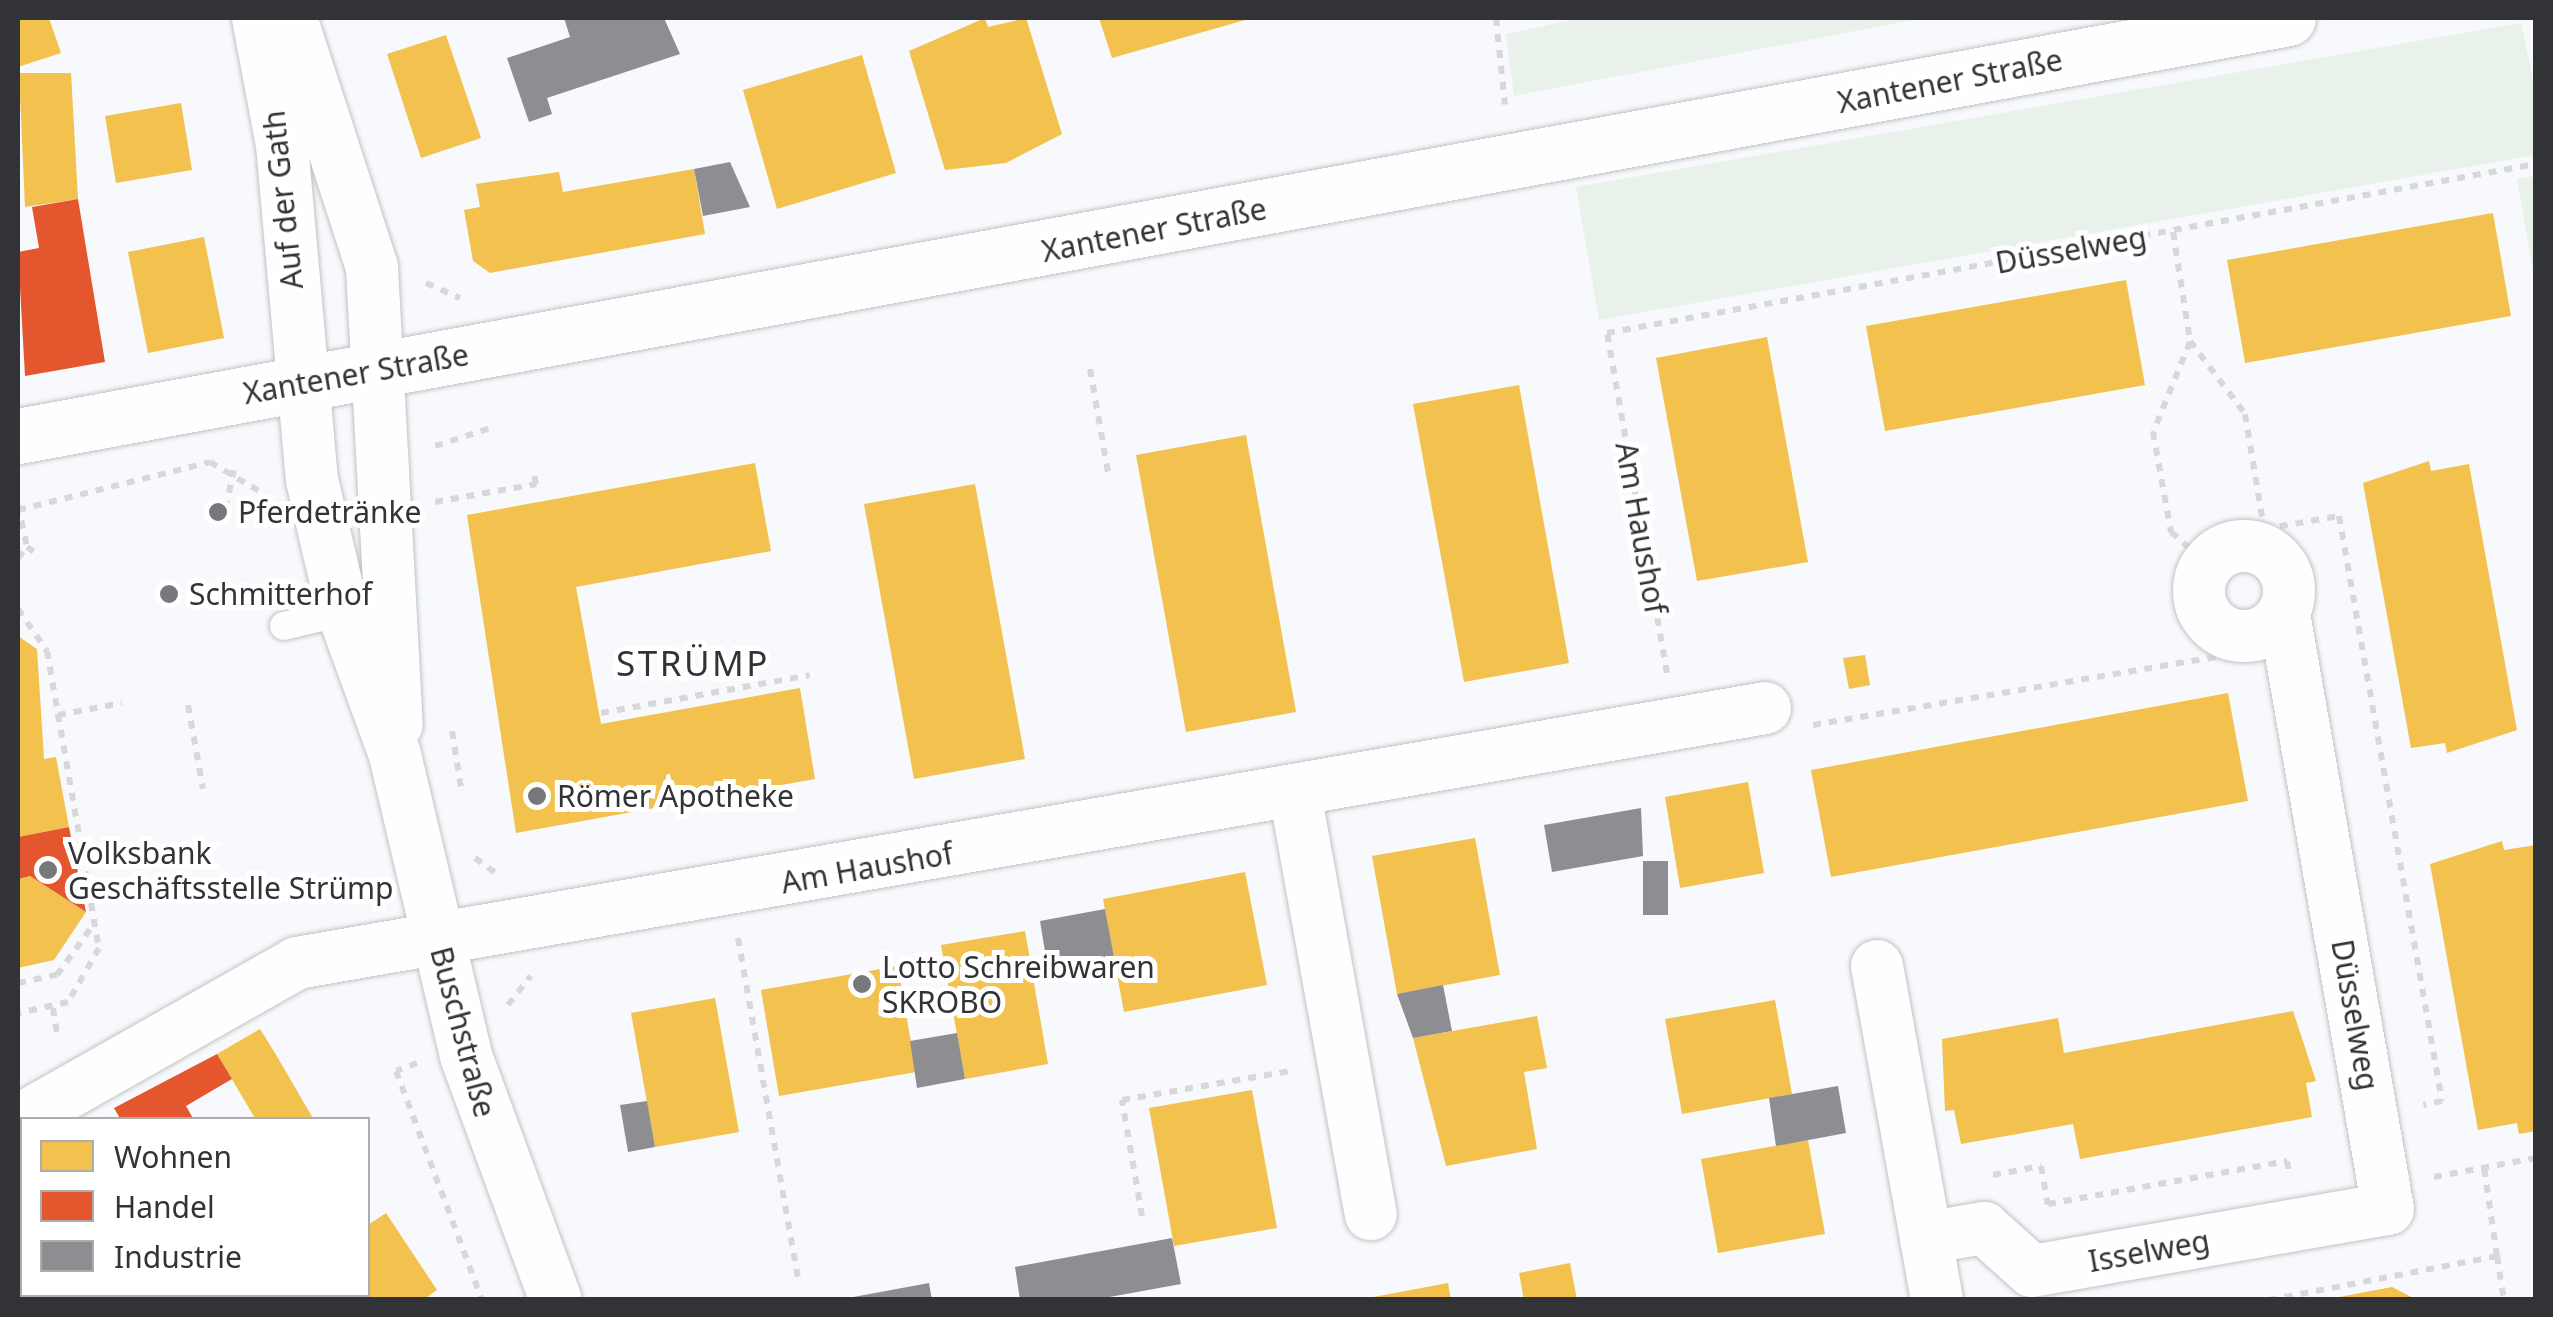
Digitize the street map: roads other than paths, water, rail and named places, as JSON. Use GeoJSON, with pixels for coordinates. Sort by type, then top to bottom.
{"type":"FeatureCollection","features":[{"type":"Feature","properties":{"kind":"main road","name":"Xantener Straße"},"geometry":{"type":"LineString","coordinates":[[18,436],[2288,18]]}},
{"type":"Feature","properties":{"kind":"street","name":"Auf der Gath"},"geometry":{"type":"LineString","coordinates":[[258,18],[291,219],[299,384]]}},
{"type":"Feature","properties":{"kind":"street","name":"Auf der Gath"},"geometry":{"type":"LineString","coordinates":[[292,18],[372,268],[380,370]]}},
{"type":"Feature","properties":{"kind":"street","name":"Buschstraße"},"geometry":{"type":"LineString","coordinates":[[380,370],[395,755]]}},
{"type":"Feature","properties":{"kind":"street","name":"Buschstraße"},"geometry":{"type":"LineString","coordinates":[[299,384],[342,612],[395,755],[438,939],[505,1182],[556,1300]]}},
{"type":"Feature","properties":{"kind":"street","name":"Düsselweg"},"geometry":{"type":"LineString","coordinates":[[2286,629],[2254,636],[2213,624],[2200,599],[2208,564],[2232,548],[2266,541],[2286,574],[2286,629],[2386,1197]]}},
{"type":"Feature","properties":{"kind":"street","name":"Am Haushof"},"geometry":{"type":"LineString","coordinates":[[23,1117],[297,963],[728,893],[1676,723],[1792,722]]}},
{"type":"Feature","properties":{"kind":"street"},"geometry":{"type":"LineString","coordinates":[[1296,793],[1371,1214]]}},
{"type":"Feature","properties":{"kind":"street"},"geometry":{"type":"LineString","coordinates":[[1876,966],[1938,1300]]}},
{"type":"Feature","properties":{"kind":"street","name":"Isselweg"},"geometry":{"type":"LineString","coordinates":[[1922,1214],[1984,1228],[2032,1271],[2298,1224],[2386,1197]]}},
{"type":"Feature","properties":{"kind":"lane"},"geometry":{"type":"LineString","coordinates":[[284,626],[342,612]]}},
{"type":"Feature","properties":{"kind":"place","name":"Pferdetränke"},"geometry":{"type":"Point","coordinates":[218,512]}},
{"type":"Feature","properties":{"kind":"place","name":"Schmitterhof"},"geometry":{"type":"Point","coordinates":[169,594]}},
{"type":"Feature","properties":{"kind":"place","name":"Römer Apotheke"},"geometry":{"type":"Point","coordinates":[537,796]}},
{"type":"Feature","properties":{"kind":"place","name":"Volksbank Geschäftsstelle Strümp"},"geometry":{"type":"Point","coordinates":[48,870]}},
{"type":"Feature","properties":{"kind":"place","name":"Lotto Schreibwaren SKROBO"},"geometry":{"type":"Point","coordinates":[862,984]}},
{"type":"Feature","properties":{"kind":"district","name":"STRÜMP"},"geometry":{"type":"Point","coordinates":[693,663]}}]}
